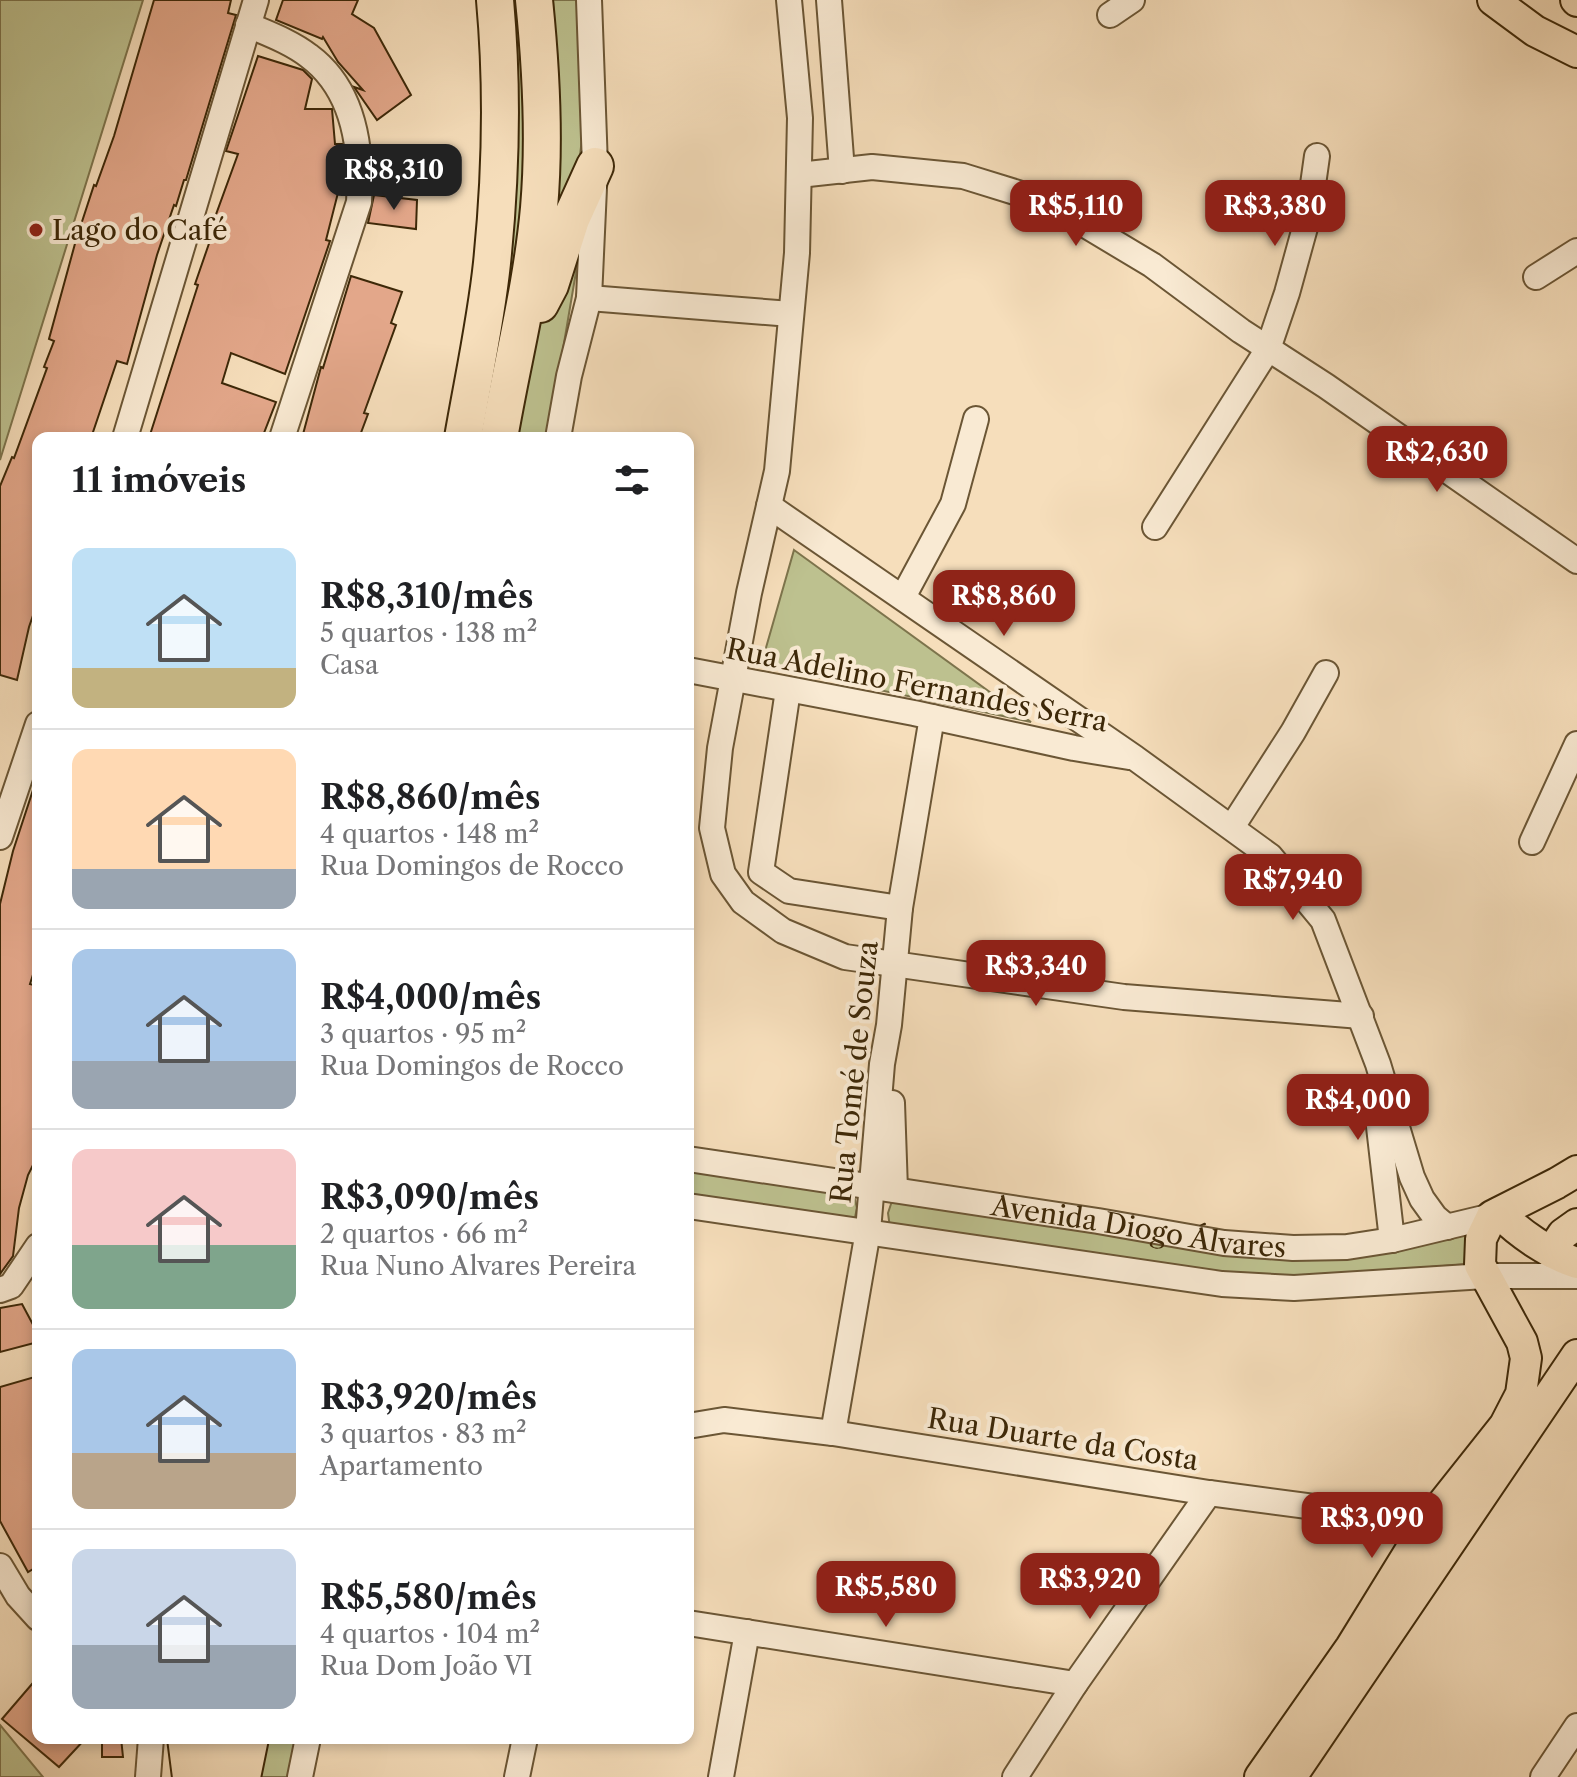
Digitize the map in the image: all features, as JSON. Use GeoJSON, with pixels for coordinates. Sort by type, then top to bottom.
{"type":"FeatureCollection","features":[{"type":"Feature","properties":{"kind":"highway"},"geometry":{"type":"LineString","coordinates":[[464,432],[492,265],[501,141],[495,0]]}},
{"type":"Feature","properties":{"kind":"highway"},"geometry":{"type":"LineString","coordinates":[[500,432],[532,265],[539,207],[540,92],[534,0]]}},
{"type":"Feature","properties":{"kind":"highway"},"geometry":{"type":"LineString","coordinates":[[514,355],[550,285],[571,219],[595,166]]}},
{"type":"Feature","properties":{"kind":"highway"},"geometry":{"type":"LineString","coordinates":[[187,1744],[191,1777]]}},
{"type":"Feature","properties":{"kind":"highway"},"geometry":{"type":"LineString","coordinates":[[210,1777],[217,1744]]}},
{"type":"Feature","properties":{"kind":"highway"},"geometry":{"type":"LineString","coordinates":[[242,1777],[249,1744]]}},
{"type":"Feature","properties":{"kind":"main road"},"geometry":{"type":"LineString","coordinates":[[1493,0],[1521,9],[1535,31],[1577,52]]}},
{"type":"Feature","properties":{"kind":"main road","name":"Avenida Diogo Álvares"},"geometry":{"type":"LineString","coordinates":[[1496,1215],[1577,1171]]}},
{"type":"Feature","properties":{"kind":"main road"},"geometry":{"type":"LineString","coordinates":[[1260,1777],[1351,1647],[1428,1522],[1505,1425],[1521,1394],[1526,1358],[1514,1325],[1480,1265],[1481,1239],[1496,1215],[1564,1257]]}},
{"type":"Feature","properties":{"kind":"main road"},"geometry":{"type":"LineString","coordinates":[[1564,1257],[1563,1234],[1577,1224]]}},
{"type":"Feature","properties":{"kind":"main road"},"geometry":{"type":"LineString","coordinates":[[1291,1777],[1577,1355]]}},
{"type":"Feature","properties":{"kind":"street"},"geometry":{"type":"LineString","coordinates":[[127,432],[256,0]]}},
{"type":"Feature","properties":{"kind":"street"},"geometry":{"type":"LineString","coordinates":[[559,432],[569,376],[589,298],[595,166],[589,0]]}},
{"type":"Feature","properties":{"kind":"street"},"geometry":{"type":"LineString","coordinates":[[789,0],[800,118],[797,253],[777,471],[720,748],[712,828],[723,874],[743,902],[783,931],[845,957],[1364,1027]]}},
{"type":"Feature","properties":{"kind":"street"},"geometry":{"type":"LineString","coordinates":[[829,0],[842,171]]}},
{"type":"Feature","properties":{"kind":"street"},"geometry":{"type":"LineString","coordinates":[[1110,15],[1132,0]]}},
{"type":"Feature","properties":{"kind":"street"},"geometry":{"type":"LineString","coordinates":[[248,25],[309,55],[332,77],[345,101],[361,165],[359,202],[284,432]]}},
{"type":"Feature","properties":{"kind":"street"},"geometry":{"type":"LineString","coordinates":[[1155,527],[1268,349],[1309,213],[1317,156]]}},
{"type":"Feature","properties":{"kind":"street"},"geometry":{"type":"LineString","coordinates":[[799,175],[872,167],[963,176],[1047,202],[1152,265],[1268,349],[1577,561]]}},
{"type":"Feature","properties":{"kind":"street"},"geometry":{"type":"LineString","coordinates":[[1536,277],[1577,251]]}},
{"type":"Feature","properties":{"kind":"street"},"geometry":{"type":"LineString","coordinates":[[589,298],[791,314]]}},
{"type":"Feature","properties":{"kind":"street"},"geometry":{"type":"LineString","coordinates":[[903,597],[953,504],[976,419]]}},
{"type":"Feature","properties":{"kind":"street"},"geometry":{"type":"LineString","coordinates":[[769,506],[1135,758],[1270,856],[1323,920],[1387,1090],[1412,1177],[1422,1199],[1447,1227]]}},
{"type":"Feature","properties":{"kind":"street","name":"Rua Adelino Fernandes Serra"},"geometry":{"type":"LineString","coordinates":[[694,671],[1135,758]]}},
{"type":"Feature","properties":{"kind":"street"},"geometry":{"type":"LineString","coordinates":[[1232,827],[1293,732],[1326,673]]}},
{"type":"Feature","properties":{"kind":"street"},"geometry":{"type":"LineString","coordinates":[[788,690],[761,872],[789,891]]}},
{"type":"Feature","properties":{"kind":"street","name":"Rua Tomé de Souza"},"geometry":{"type":"LineString","coordinates":[[833,1433],[868,1231],[882,1064],[889,1025],[900,908],[932,717]]}},
{"type":"Feature","properties":{"kind":"street"},"geometry":{"type":"LineString","coordinates":[[0,837],[32,742]]}},
{"type":"Feature","properties":{"kind":"street"},"geometry":{"type":"LineString","coordinates":[[1532,842],[1577,744]]}},
{"type":"Feature","properties":{"kind":"street"},"geometry":{"type":"LineString","coordinates":[[743,902],[789,891],[900,908]]}},
{"type":"Feature","properties":{"kind":"street"},"geometry":{"type":"LineString","coordinates":[[889,1025],[895,1190]]}},
{"type":"Feature","properties":{"kind":"street"},"geometry":{"type":"LineString","coordinates":[[1364,1027],[1392,1240]]}},
{"type":"Feature","properties":{"kind":"street","name":"Avenida Diogo Álvares"},"geometry":{"type":"LineString","coordinates":[[694,1156],[1224,1243],[1293,1248],[1347,1247],[1392,1240],[1496,1215]]}},
{"type":"Feature","properties":{"kind":"street","name":"Avenida Diogo Álvares"},"geometry":{"type":"LineString","coordinates":[[694,1209],[868,1231],[1222,1284],[1294,1288],[1485,1276],[1577,1276]]}},
{"type":"Feature","properties":{"kind":"street"},"geometry":{"type":"LineString","coordinates":[[0,1290],[11,1286],[32,1255]]}},
{"type":"Feature","properties":{"kind":"street","name":"Rua Duarte da Costa"},"geometry":{"type":"LineString","coordinates":[[694,1425],[724,1420],[833,1433],[1209,1493],[1428,1522]]}},
{"type":"Feature","properties":{"kind":"street"},"geometry":{"type":"LineString","coordinates":[[1015,1777],[1075,1684],[1209,1493]]}},
{"type":"Feature","properties":{"kind":"street"},"geometry":{"type":"LineString","coordinates":[[0,1566],[18,1596],[32,1611]]}},
{"type":"Feature","properties":{"kind":"street"},"geometry":{"type":"LineString","coordinates":[[694,1624],[1075,1684]]}},
{"type":"Feature","properties":{"kind":"street"},"geometry":{"type":"LineString","coordinates":[[721,1777],[747,1632]]}},
{"type":"Feature","properties":{"kind":"street"},"geometry":{"type":"LineString","coordinates":[[1543,1777],[1577,1726]]}},
{"type":"Feature","properties":{"kind":"street"},"geometry":{"type":"LineString","coordinates":[[148,1777],[151,1744]]}},
{"type":"Feature","properties":{"kind":"street"},"geometry":{"type":"LineString","coordinates":[[300,1777],[307,1744]]}},
{"type":"Feature","properties":{"kind":"street"},"geometry":{"type":"LineString","coordinates":[[517,1777],[524,1744]]}},
{"type":"Feature","properties":{"kind":"green space","name":"Lago do Café"},"geometry":{"type":"Polygon","coordinates":[[[0,0],[143,0],[0,460],[0,0]]]}},
{"type":"Feature","properties":{"kind":"green space"},"geometry":{"type":"Polygon","coordinates":[[[506,0],[521,0],[526,197],[491,432],[475,432],[506,0]]]}},
{"type":"Feature","properties":{"kind":"green space"},"geometry":{"type":"Polygon","coordinates":[[[553,0],[577,0],[584,101],[581,152],[569,201],[550,212],[559,121],[553,0]]]}},
{"type":"Feature","properties":{"kind":"green space"},"geometry":{"type":"Polygon","coordinates":[[[577,266],[549,432],[516,432],[531,345],[548,303],[567,269],[577,266]]]}},
{"type":"Feature","properties":{"kind":"green space"},"geometry":{"type":"Polygon","coordinates":[[[794,550],[1031,722],[761,665],[794,550]]]}},
{"type":"Feature","properties":{"kind":"green space"},"geometry":{"type":"Polygon","coordinates":[[[694,1171],[853,1192],[857,1208],[854,1222],[694,1198],[694,1171]]]}},
{"type":"Feature","properties":{"kind":"green space"},"geometry":{"type":"Polygon","coordinates":[[[892,1201],[1362,1255],[1467,1235],[1469,1264],[1325,1275],[1234,1276],[890,1228],[888,1213],[892,1201]]]}},
{"type":"Feature","properties":{"kind":"green space"},"geometry":{"type":"Polygon","coordinates":[[[0,1725],[43,1777],[0,1777],[0,1725]]]}},
{"type":"Feature","properties":{"kind":"green space"},"geometry":{"type":"Polygon","coordinates":[[[260,1744],[295,1744],[288,1777],[253,1777],[260,1744]]]}},
{"type":"Feature","properties":{"kind":"building"},"geometry":{"type":"Polygon","coordinates":[[[154,0],[231,0],[228,13],[236,15],[186,180],[157,255],[127,364],[117,361],[93,432],[32,432],[32,618],[17,680],[0,675],[0,486],[14,458],[47,368],[44,367],[54,341],[49,339],[76,240],[114,136],[154,0]]]}},
{"type":"Feature","properties":{"kind":"building"},"geometry":{"type":"Polygon","coordinates":[[[283,0],[358,0],[352,14],[374,28],[411,95],[377,120],[354,87],[363,90],[338,62],[323,37],[276,20],[283,0]]]}},
{"type":"Feature","properties":{"kind":"building"},"geometry":{"type":"Polygon","coordinates":[[[258,56],[303,70],[312,79],[305,109],[332,109],[335,144],[342,144],[338,180],[341,181],[326,240],[330,241],[285,374],[231,353],[222,383],[276,402],[264,432],[151,432],[198,285],[195,284],[213,232],[210,231],[238,154],[226,151],[258,56]]]}},
{"type":"Feature","properties":{"kind":"building"},"geometry":{"type":"Polygon","coordinates":[[[374,195],[417,200],[416,229],[368,223],[374,195]]]}},
{"type":"Feature","properties":{"kind":"building"},"geometry":{"type":"Polygon","coordinates":[[[351,276],[402,292],[391,323],[396,325],[364,413],[368,414],[361,432],[304,432],[351,276]]]}},
{"type":"Feature","properties":{"kind":"building"},"geometry":{"type":"Polygon","coordinates":[[[32,793],[32,1167],[19,1208],[13,1256],[0,1274],[0,904],[32,793]]]}},
{"type":"Feature","properties":{"kind":"building"},"geometry":{"type":"Polygon","coordinates":[[[22,1304],[32,1323],[32,1344],[0,1352],[0,1308],[22,1304]]]}},
{"type":"Feature","properties":{"kind":"building"},"geometry":{"type":"Polygon","coordinates":[[[32,1378],[32,1570],[28,1572],[0,1521],[0,1387],[32,1378]]]}},
{"type":"Feature","properties":{"kind":"building"},"geometry":{"type":"Polygon","coordinates":[[[32,1684],[32,1744],[80,1744],[59,1767],[2,1719],[32,1684]]]}},
{"type":"Feature","properties":{"kind":"building"},"geometry":{"type":"Polygon","coordinates":[[[102,1744],[122,1744],[123,1757],[102,1757],[102,1744]]]}},
{"type":"Feature","properties":{"kind":"place","name":"Lago do Café"},"geometry":{"type":"Point","coordinates":[36,230]}}]}
